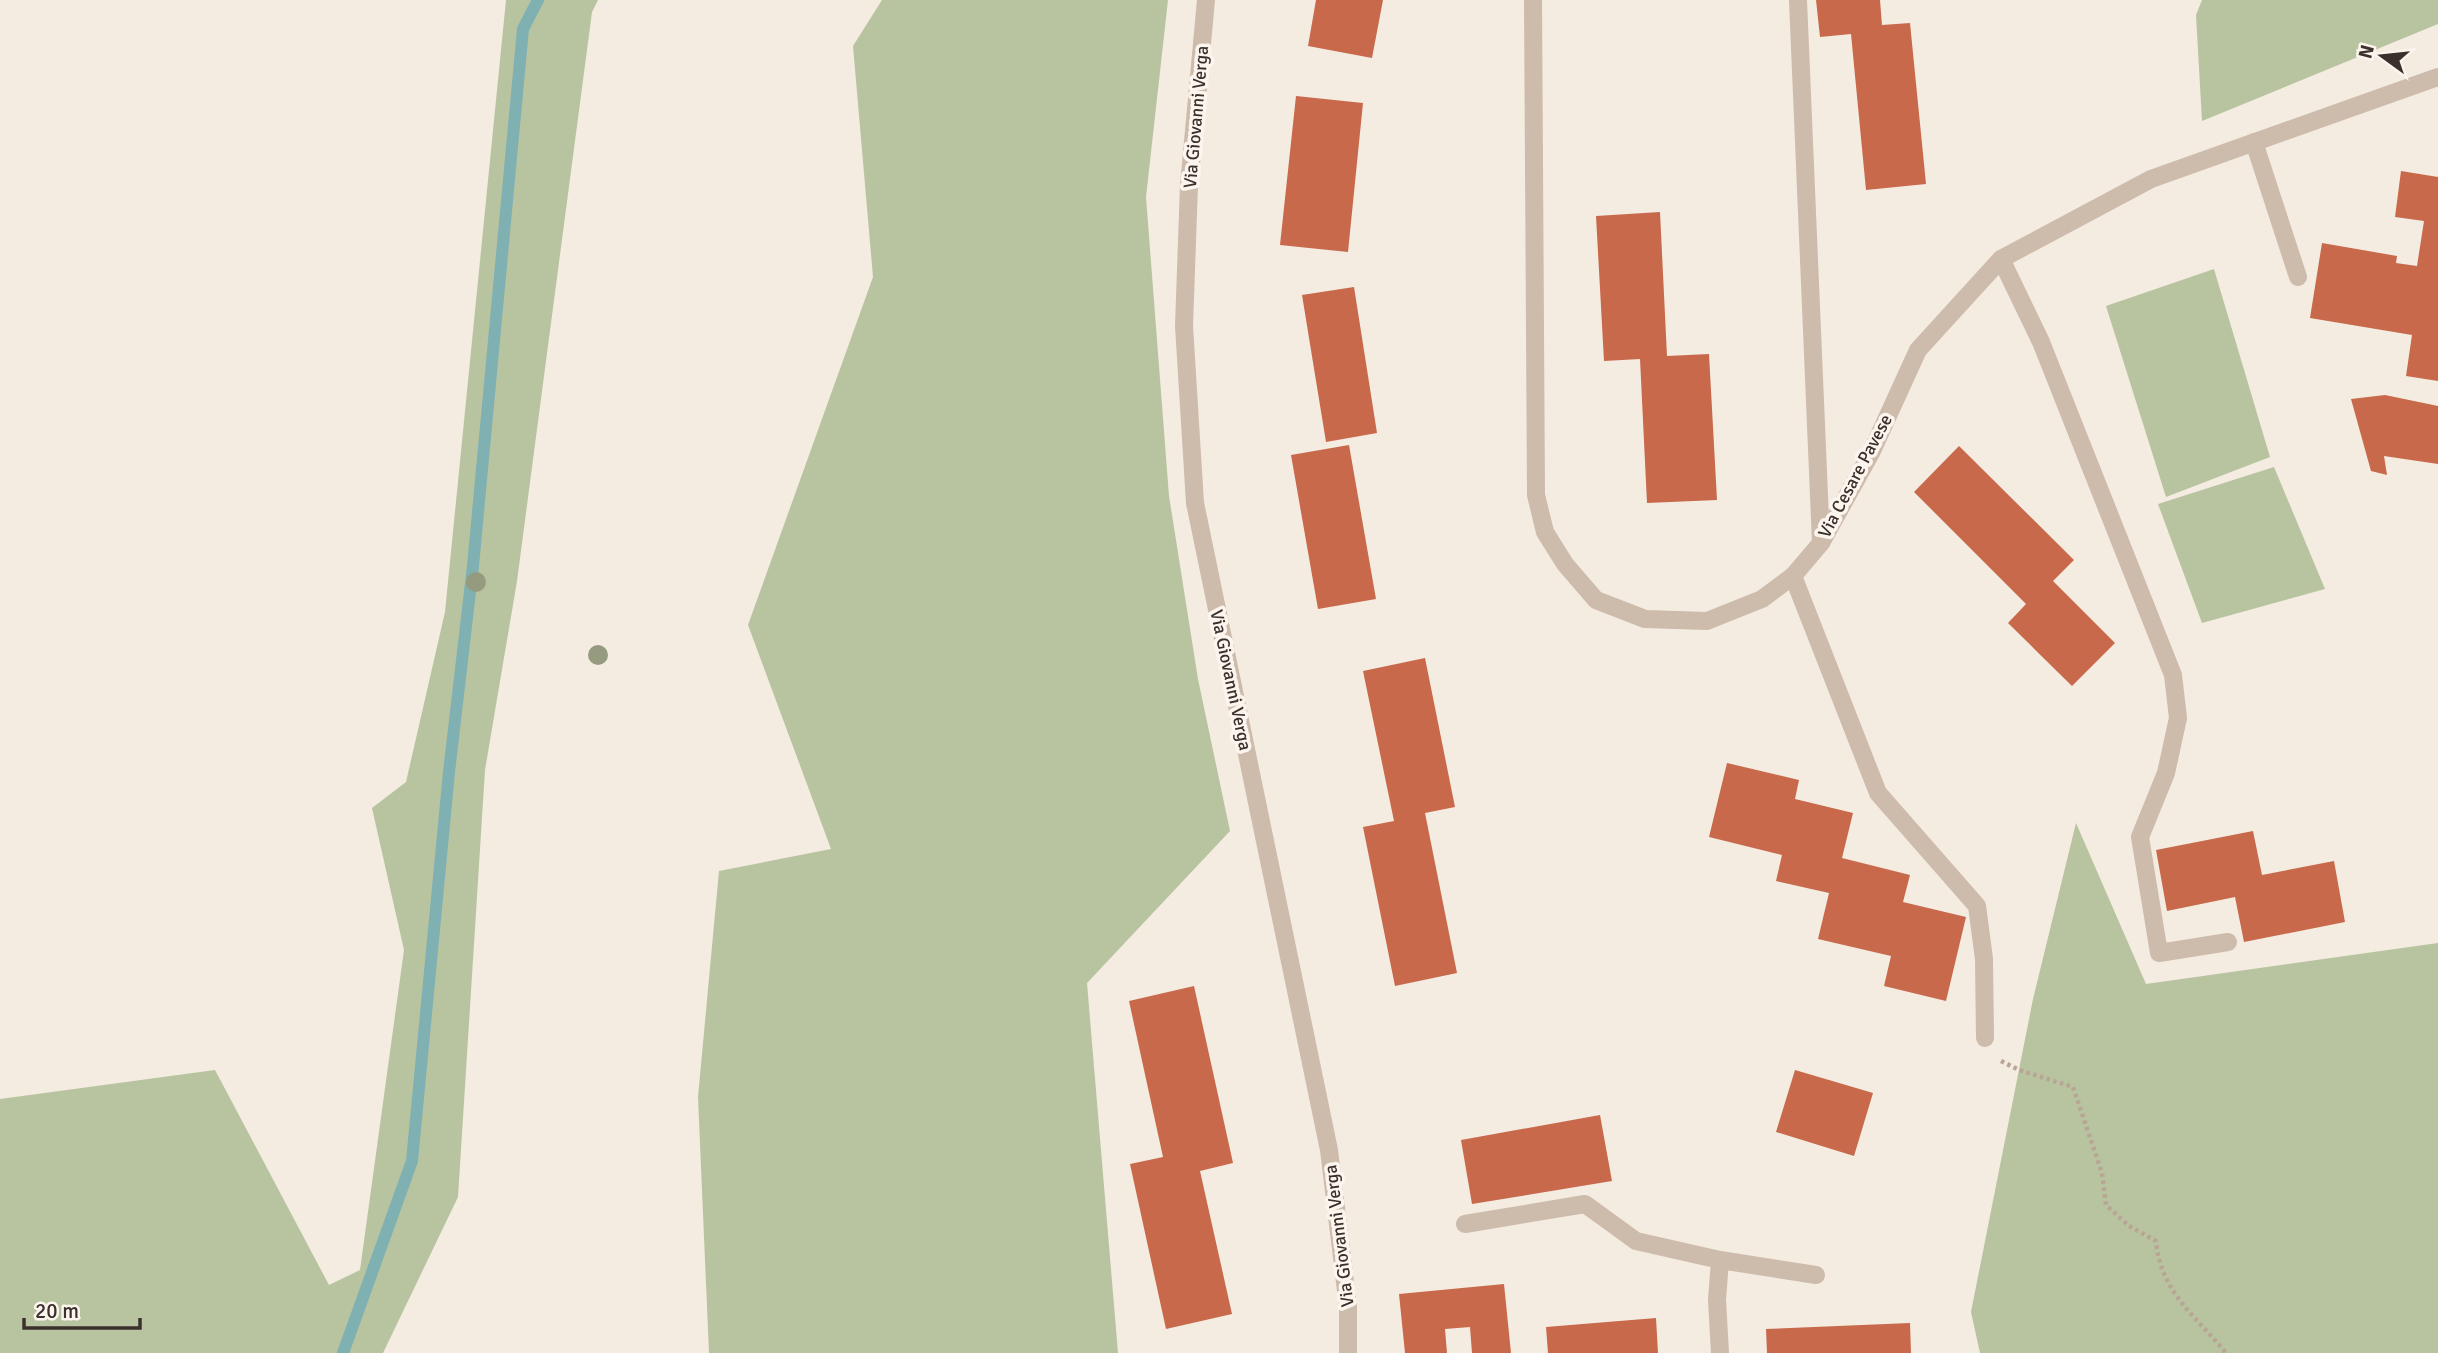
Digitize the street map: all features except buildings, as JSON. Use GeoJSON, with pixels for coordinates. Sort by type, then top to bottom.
{"type":"FeatureCollection","features":[{"type":"Feature","properties":{"kind":"street","name":"Via Giovanni Verga"},"geometry":{"type":"LineString","coordinates":[[1206,0],[1189,185],[1184,326],[1195,503],[1329,1150],[1348,1307],[1348,1353]]}},
{"type":"Feature","properties":{"kind":"street","name":"Via Cesare Pavese"},"geometry":{"type":"LineString","coordinates":[[1533,0],[1536,495],[1545,532],[1565,564],[1596,600],[1645,618],[1707,621],[1762,599],[1793,576],[1821,543],[1871,453],[1918,350],[2001,259],[2151,179],[2438,77]]}},
{"type":"Feature","properties":{"kind":"street"},"geometry":{"type":"LineString","coordinates":[[1798,0],[1821,543]]}},
{"type":"Feature","properties":{"kind":"street"},"geometry":{"type":"LineString","coordinates":[[2254,142],[2298,277]]}},
{"type":"Feature","properties":{"kind":"street"},"geometry":{"type":"LineString","coordinates":[[2001,259],[2041,342],[2173,675],[2178,718],[2166,773],[2140,837],[2159,953],[2228,943]]}},
{"type":"Feature","properties":{"kind":"street"},"geometry":{"type":"LineString","coordinates":[[1793,576],[1878,793],[1977,906],[1984,959],[1985,1038]]}},
{"type":"Feature","properties":{"kind":"street"},"geometry":{"type":"LineString","coordinates":[[1465,1224],[1584,1204],[1636,1241],[1720,1260],[1816,1275]]}},
{"type":"Feature","properties":{"kind":"street"},"geometry":{"type":"LineString","coordinates":[[1720,1260],[1717,1300],[1720,1353]]}},
{"type":"Feature","properties":{"kind":"path"},"geometry":{"type":"LineString","coordinates":[[1985,1038],[1997,1059],[2019,1070],[2073,1087],[2102,1173],[2106,1205],[2129,1226],[2156,1241],[2158,1267],[2180,1303],[2226,1353]]}},
{"type":"Feature","properties":{"kind":"green space"},"geometry":{"type":"Polygon","coordinates":[[[506,0],[598,0],[592,12],[517,581],[485,770],[458,1197],[383,1353],[0,1353],[0,1099],[215,1070],[329,1285],[360,1270],[404,950],[372,808],[406,782],[445,612],[506,0]]]}},
{"type":"Feature","properties":{"kind":"green space"},"geometry":{"type":"Polygon","coordinates":[[[882,0],[1168,0],[1146,197],[1169,496],[1198,679],[1230,831],[1087,983],[1118,1353],[709,1353],[698,1097],[719,871],[831,849],[748,625],[873,277],[853,46],[882,0]]]}},
{"type":"Feature","properties":{"kind":"green space"},"geometry":{"type":"Polygon","coordinates":[[[2202,0],[2438,0],[2438,24],[2202,121],[2196,15],[2202,0]]]}},
{"type":"Feature","properties":{"kind":"green space"},"geometry":{"type":"Polygon","coordinates":[[[2214,269],[2270,457],[2166,497],[2106,306],[2214,269]]]}},
{"type":"Feature","properties":{"kind":"green space"},"geometry":{"type":"Polygon","coordinates":[[[2274,467],[2325,589],[2202,623],[2158,504],[2274,467]]]}},
{"type":"Feature","properties":{"kind":"green space"},"geometry":{"type":"Polygon","coordinates":[[[2076,823],[2146,984],[2438,943],[2438,1353],[1980,1353],[1971,1312],[2033,999],[2076,823]]]}},
{"type":"Feature","properties":{"kind":"waterway"},"geometry":{"type":"LineString","coordinates":[[343,1353],[412,1161],[449,772],[473,566],[523,29],[538,0]]}}]}
